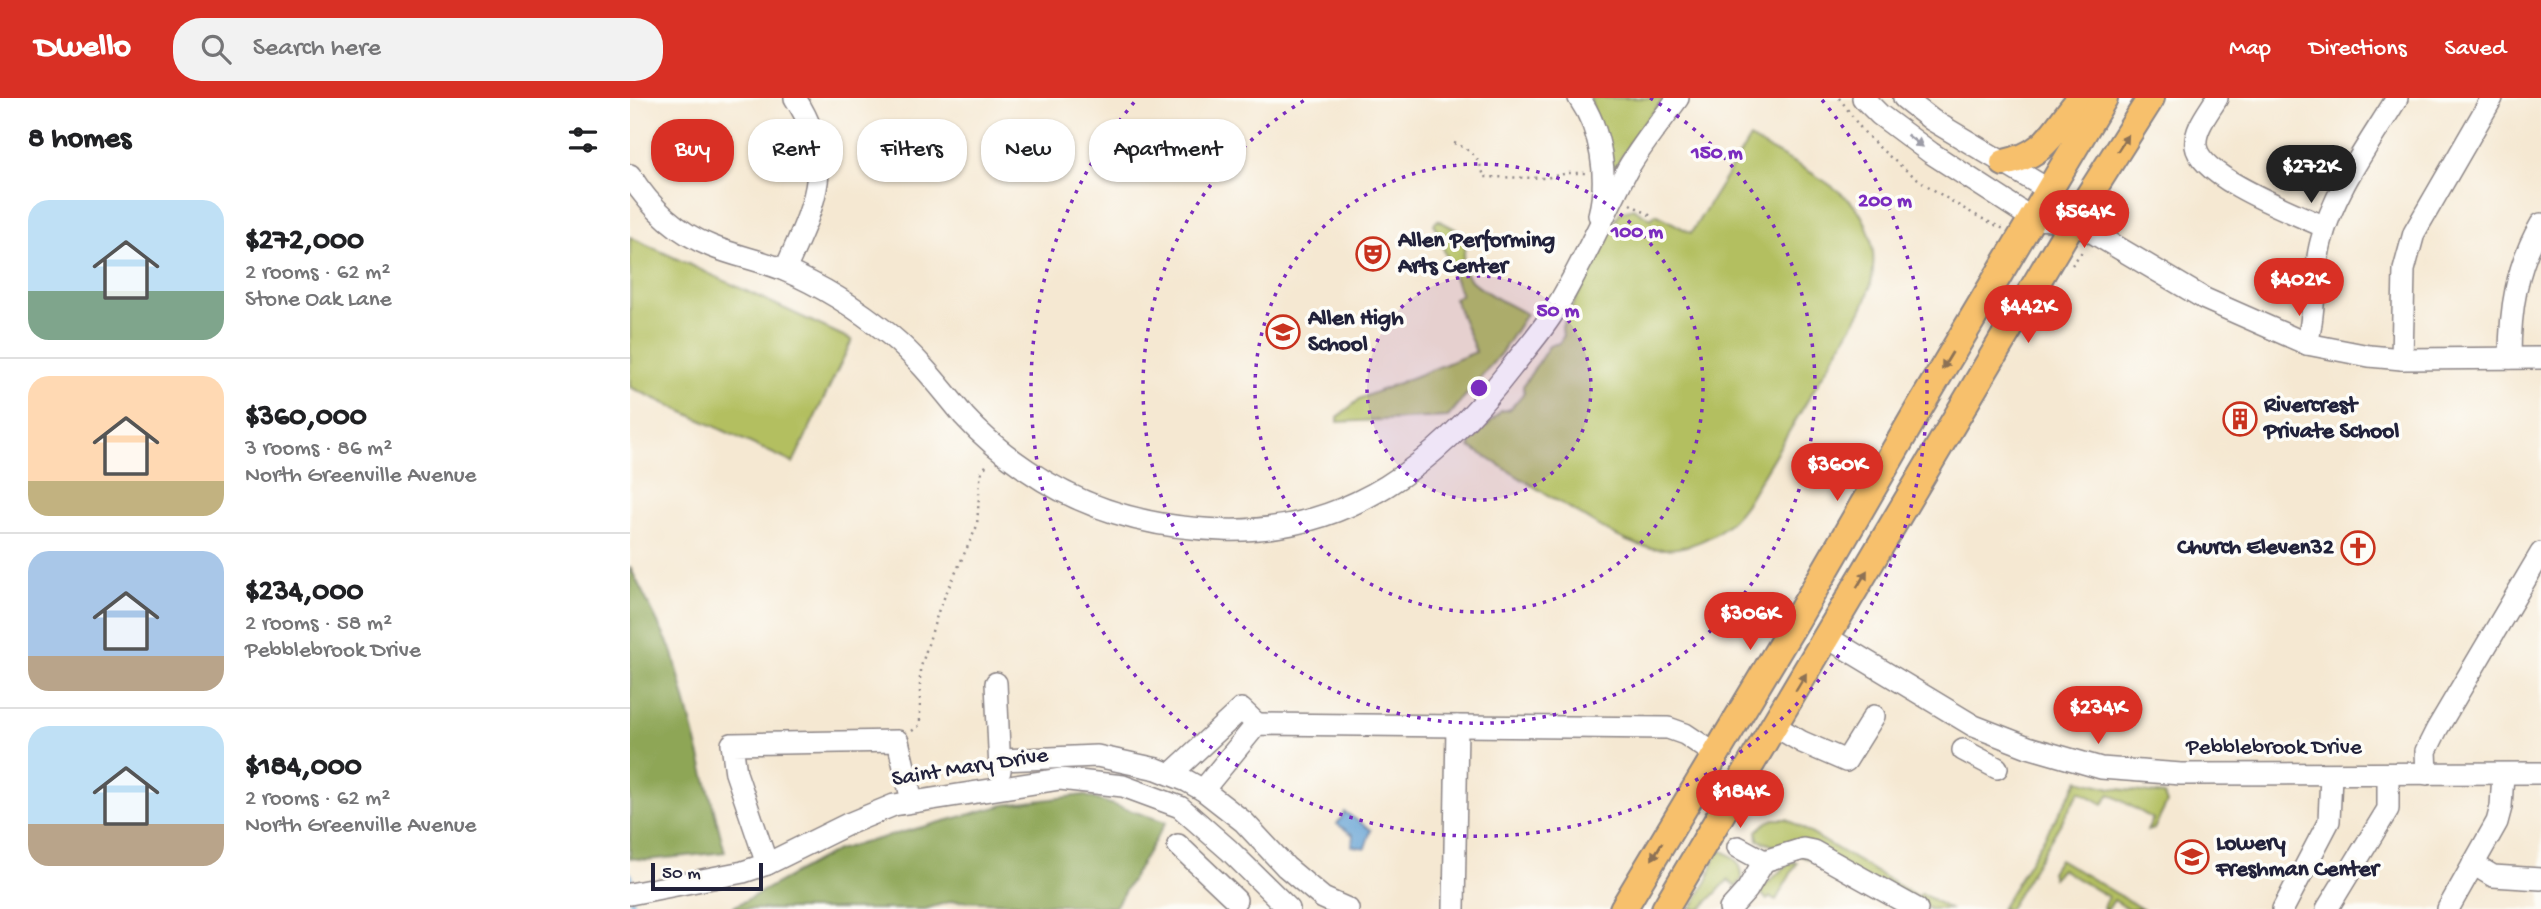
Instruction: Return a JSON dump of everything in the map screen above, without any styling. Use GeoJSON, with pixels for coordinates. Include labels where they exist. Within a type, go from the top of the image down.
{"type":"FeatureCollection","features":[{"type":"Feature","properties":{"kind":"main road"},"geometry":{"type":"LineString","coordinates":[[2004,163],[2016,161],[2036,151],[2054,136],[2081,98]]}},
{"type":"Feature","properties":{"kind":"main road"},"geometry":{"type":"LineString","coordinates":[[1623,909],[2104,98]]}},
{"type":"Feature","properties":{"kind":"main road"},"geometry":{"type":"LineString","coordinates":[[1665,909],[2073,221],[2151,98]]}},
{"type":"Feature","properties":{"kind":"main road"},"geometry":{"type":"LineString","coordinates":[[1797,619],[1828,638]]}},
{"type":"Feature","properties":{"kind":"street"},"geometry":{"type":"LineString","coordinates":[[785,270],[811,210],[819,175],[819,155],[813,130],[795,98]]}},
{"type":"Feature","properties":{"kind":"street"},"geometry":{"type":"LineString","coordinates":[[1578,98],[1590,114],[1608,190]]}},
{"type":"Feature","properties":{"kind":"street"},"geometry":{"type":"LineString","coordinates":[[630,174],[655,209],[678,229],[711,246],[785,270],[832,293],[871,319],[921,364],[983,435],[1027,470],[1051,485],[1114,513],[1153,524],[1183,529],[1281,528],[1347,508],[1383,489],[1425,460],[1488,398],[1552,314],[1589,243],[1608,190],[1629,167],[1678,98]]}},
{"type":"Feature","properties":{"kind":"street"},"geometry":{"type":"LineString","coordinates":[[1863,98],[1880,116],[1931,153],[2033,219],[2073,221]]}},
{"type":"Feature","properties":{"kind":"street"},"geometry":{"type":"LineString","coordinates":[[1904,98],[1932,120],[2049,190],[2073,221],[2205,299],[2307,344],[2369,356],[2402,359],[2541,358]]}},
{"type":"Feature","properties":{"kind":"street"},"geometry":{"type":"LineString","coordinates":[[2217,98],[2197,134],[2196,146],[2200,159],[2209,169],[2249,192],[2325,227]]}},
{"type":"Feature","properties":{"kind":"street"},"geometry":{"type":"LineString","coordinates":[[2307,344],[2311,331],[2315,267],[2325,227],[2350,177],[2397,98]]}},
{"type":"Feature","properties":{"kind":"street"},"geometry":{"type":"LineString","coordinates":[[2402,359],[2404,270],[2414,233],[2492,98]]}},
{"type":"Feature","properties":{"kind":"street"},"geometry":{"type":"LineString","coordinates":[[2510,358],[2514,293],[2538,234]]}},
{"type":"Feature","properties":{"kind":"street"},"geometry":{"type":"LineString","coordinates":[[2427,774],[2427,751],[2437,729],[2541,553]]}},
{"type":"Feature","properties":{"kind":"street","name":"Pebblebrook Drive"},"geometry":{"type":"LineString","coordinates":[[1828,638],[1974,726],[2028,747],[2101,768],[2154,774],[2541,774]]}},
{"type":"Feature","properties":{"kind":"street"},"geometry":{"type":"LineString","coordinates":[[996,683],[999,788]]}},
{"type":"Feature","properties":{"kind":"street"},"geometry":{"type":"LineString","coordinates":[[1171,774],[1241,709],[1256,724],[1668,728],[1685,734],[1715,754]]}},
{"type":"Feature","properties":{"kind":"street"},"geometry":{"type":"LineString","coordinates":[[1775,726],[1802,742],[1846,761],[1874,716]]}},
{"type":"Feature","properties":{"kind":"street"},"geometry":{"type":"LineString","coordinates":[[1203,790],[1256,724]]}},
{"type":"Feature","properties":{"kind":"street"},"geometry":{"type":"LineString","coordinates":[[1454,909],[1457,726]]}},
{"type":"Feature","properties":{"kind":"street"},"geometry":{"type":"LineString","coordinates":[[766,864],[736,774],[732,744],[898,741],[912,801]]}},
{"type":"Feature","properties":{"kind":"street"},"geometry":{"type":"LineString","coordinates":[[1964,750],[1997,768]]}},
{"type":"Feature","properties":{"kind":"street"},"geometry":{"type":"LineString","coordinates":[[1000,760],[1097,756],[1171,774],[1203,790],[1244,822],[1279,860],[1322,898],[1348,909]]}},
{"type":"Feature","properties":{"kind":"street"},"geometry":{"type":"LineString","coordinates":[[2327,909],[2388,809],[2388,774]]}},
{"type":"Feature","properties":{"kind":"street"},"geometry":{"type":"LineString","coordinates":[[2448,909],[2497,822],[2501,807],[2503,774]]}},
{"type":"Feature","properties":{"kind":"street"},"geometry":{"type":"LineString","coordinates":[[2283,909],[2329,821],[2330,775]]}},
{"type":"Feature","properties":{"kind":"street","name":"Saint Mary Drive"},"geometry":{"type":"LineString","coordinates":[[630,894],[725,876],[766,864],[877,811],[912,801],[1060,779],[1123,786],[1180,807],[1289,909]]}},
{"type":"Feature","properties":{"kind":"street"},"geometry":{"type":"LineString","coordinates":[[1178,845],[1231,904],[1279,860]]}},
{"type":"Feature","properties":{"kind":"street"},"geometry":{"type":"LineString","coordinates":[[1738,848],[1764,861]]}},
{"type":"Feature","properties":{"kind":"street"},"geometry":{"type":"LineString","coordinates":[[1730,909],[1747,890],[1764,861],[1803,849],[1813,851],[1917,909]]}},
{"type":"Feature","properties":{"kind":"street"},"geometry":{"type":"LineString","coordinates":[[2473,864],[2493,877],[2541,879]]}},
{"type":"Feature","properties":{"kind":"path"},"geometry":{"type":"LineString","coordinates":[[1839,98],[1864,132],[1883,150],[1934,190],[1993,225]]}},
{"type":"Feature","properties":{"kind":"path"},"geometry":{"type":"LineString","coordinates":[[1454,143],[1466,147],[1475,155],[1481,165],[1483,177],[1546,178],[1568,173],[1587,173],[1608,190],[1653,217]]}},
{"type":"Feature","properties":{"kind":"path"},"geometry":{"type":"LineString","coordinates":[[898,741],[920,725],[920,670],[939,609],[977,526],[980,480],[982,471],[991,459]]}},
{"type":"Feature","properties":{"kind":"green space"},"geometry":{"type":"Polygon","coordinates":[[[1590,98],[1664,98],[1635,135],[1616,166],[1610,166],[1590,98]]]}},
{"type":"Feature","properties":{"kind":"green space"},"geometry":{"type":"Polygon","coordinates":[[[1750,138],[1840,192],[1860,213],[1871,240],[1871,284],[1861,311],[1745,505],[1734,518],[1707,538],[1692,544],[1660,549],[1644,546],[1627,541],[1596,525],[1470,447],[1471,442],[1501,411],[1510,409],[1524,393],[1523,386],[1549,346],[1559,343],[1563,337],[1562,327],[1620,212],[1633,208],[1651,219],[1656,214],[1691,233],[1750,138]]]}},
{"type":"Feature","properties":{"kind":"green space"},"geometry":{"type":"Polygon","coordinates":[[[1438,220],[1470,237],[1463,260],[1464,269],[1470,279],[1484,291],[1526,314],[1501,353],[1448,417],[1338,422],[1338,417],[1361,398],[1476,352],[1454,298],[1461,295],[1434,224],[1438,220]]]}},
{"type":"Feature","properties":{"kind":"green space"},"geometry":{"type":"Polygon","coordinates":[[[630,237],[852,340],[793,463],[630,387],[630,237]]]}},
{"type":"Feature","properties":{"kind":"green space"},"geometry":{"type":"Polygon","coordinates":[[[630,567],[673,653],[725,852],[647,860],[630,858],[630,567]]]}},
{"type":"Feature","properties":{"kind":"green space"},"geometry":{"type":"Polygon","coordinates":[[[2079,780],[2111,788],[2164,795],[2167,803],[2154,829],[2147,831],[2153,819],[2110,794],[2103,804],[2080,791],[2009,909],[2001,909],[2079,780]]]}},
{"type":"Feature","properties":{"kind":"green space"},"geometry":{"type":"Polygon","coordinates":[[[1083,795],[1166,822],[1115,907],[953,901],[925,909],[730,909],[837,850],[1004,805],[1083,795]]]}},
{"type":"Feature","properties":{"kind":"green space"},"geometry":{"type":"Polygon","coordinates":[[[1774,819],[1787,819],[1918,897],[1921,893],[1949,909],[1930,909],[1906,895],[1758,840],[1757,831],[1774,819]]]}},
{"type":"Feature","properties":{"kind":"green space"},"geometry":{"type":"Polygon","coordinates":[[[1720,850],[1736,860],[1741,868],[1742,879],[1736,887],[1728,880],[1701,909],[1691,909],[1708,879],[1720,850]]]}},
{"type":"Feature","properties":{"kind":"green space"},"geometry":{"type":"Polygon","coordinates":[[[2059,859],[2142,909],[2128,909],[2114,900],[2108,909],[2104,909],[2108,897],[2061,869],[2053,878],[2051,872],[2059,859]]]}},
{"type":"Feature","properties":{"kind":"green space"},"geometry":{"type":"Polygon","coordinates":[[[1796,862],[1776,900],[1770,897],[1767,900],[1759,891],[1789,863],[1796,862]]]}},
{"type":"Feature","properties":{"kind":"water"},"geometry":{"type":"Polygon","coordinates":[[[1345,812],[1371,830],[1365,848],[1352,846],[1353,835],[1337,824],[1345,812]]]}},
{"type":"Feature","properties":{"kind":"waterway"},"geometry":{"type":"LineString","coordinates":[[630,874],[631,887]]}},
{"type":"Feature","properties":{"kind":"waterway"},"geometry":{"type":"LineString","coordinates":[[632,899],[632,909]]}},
{"type":"Feature","properties":{"kind":"place","name":"Allen Performing Arts Center"},"geometry":{"type":"Point","coordinates":[1373,254]}},
{"type":"Feature","properties":{"kind":"place","name":"Allen High School"},"geometry":{"type":"Point","coordinates":[1283,332]}},
{"type":"Feature","properties":{"kind":"place","name":"Rivercrest Private School"},"geometry":{"type":"Point","coordinates":[2240,419]}},
{"type":"Feature","properties":{"kind":"place","name":"Church Eleven32"},"geometry":{"type":"Point","coordinates":[2358,548]}},
{"type":"Feature","properties":{"kind":"place","name":"Lowery Freshman Center"},"geometry":{"type":"Point","coordinates":[2192,857]}}]}
